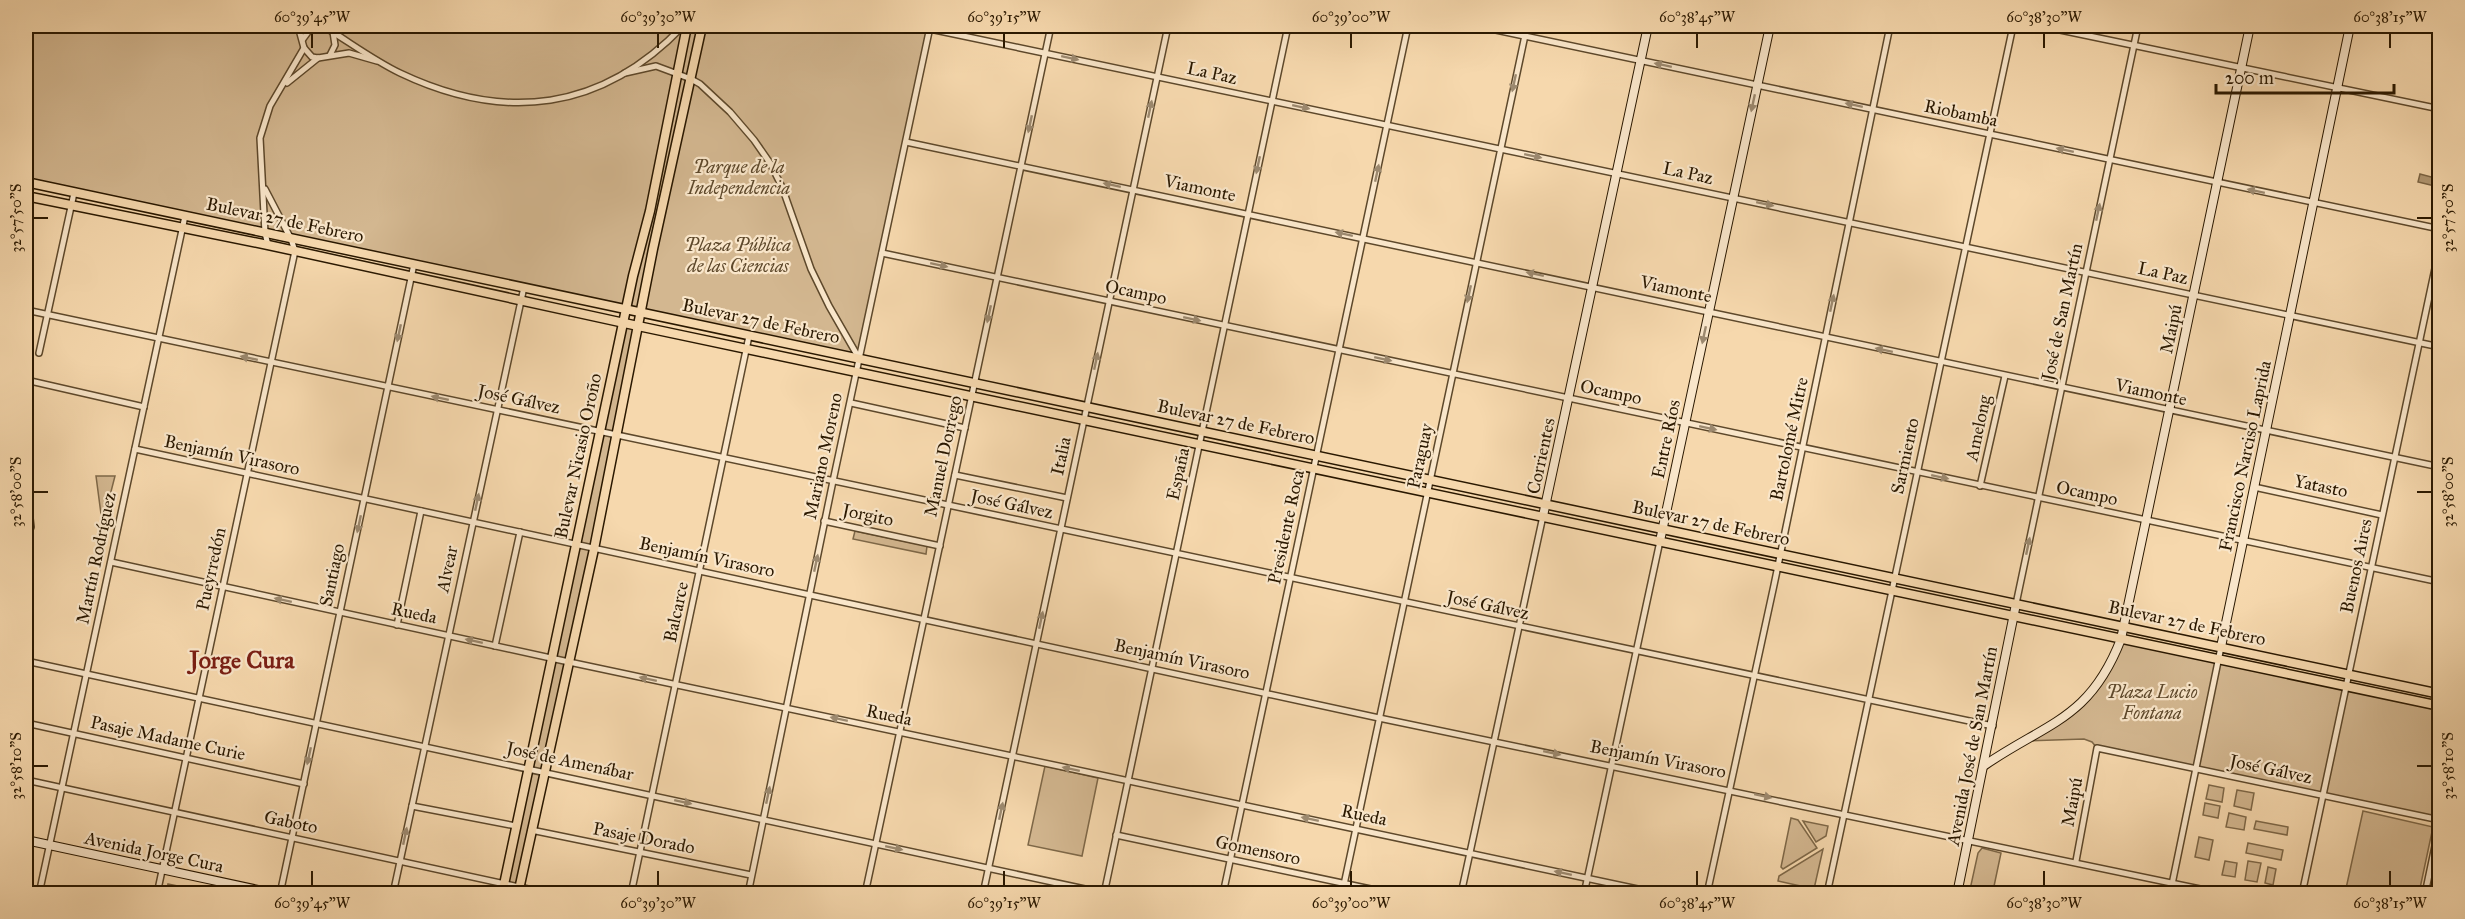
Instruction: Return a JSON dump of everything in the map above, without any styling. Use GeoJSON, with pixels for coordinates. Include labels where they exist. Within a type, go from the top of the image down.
{"type":"FeatureCollection","features":[{"type":"Feature","properties":{"kind":"main road","name":"Bulevar Nicasio Oroño"},"geometry":{"type":"LineString","coordinates":[[502,894],[633,276],[650,211],[685,26]]}},
{"type":"Feature","properties":{"kind":"main road","name":"Bulevar Nicasio Oroño"},"geometry":{"type":"LineString","coordinates":[[518,890],[594,549],[638,326],[702,26]]}},
{"type":"Feature","properties":{"kind":"main road","name":"Corrientes"},"geometry":{"type":"LineString","coordinates":[[1543,516],[1648,26]]}},
{"type":"Feature","properties":{"kind":"main road","name":"Entre Ríos"},"geometry":{"type":"LineString","coordinates":[[1660,541],[1770,26]]}},
{"type":"Feature","properties":{"kind":"main road","name":"Maipú"},"geometry":{"type":"LineString","coordinates":[[1985,765],[2021,741],[2053,726],[2084,700],[2100,682],[2121,639],[2250,26]]}},
{"type":"Feature","properties":{"kind":"main road","name":"Francisco Narciso Laprida"},"geometry":{"type":"LineString","coordinates":[[2221,647],[2350,26]]}},
{"type":"Feature","properties":{"kind":"main road","name":"Bulevar 27 de Febrero"},"geometry":{"type":"LineString","coordinates":[[26,182],[2439,694]]}},
{"type":"Feature","properties":{"kind":"main road","name":"Bulevar 27 de Febrero"},"geometry":{"type":"LineString","coordinates":[[26,196],[268,245],[638,326],[2439,706]]}},
{"type":"Feature","properties":{"kind":"main road","name":"Avenida José de San Martín"},"geometry":{"type":"LineString","coordinates":[[1957,894],[2016,604]]}},
{"type":"Feature","properties":{"kind":"main road","name":"Avenida Jorge Cura"},"geometry":{"type":"LineString","coordinates":[[26,840],[279,894]]}},
{"type":"Feature","properties":{"kind":"street"},"geometry":{"type":"LineString","coordinates":[[298,26],[307,53],[318,58]]}},
{"type":"Feature","properties":{"kind":"street"},"geometry":{"type":"LineString","coordinates":[[303,41],[305,33],[311,28],[323,26],[400,73],[444,90],[497,102],[523,104],[551,102],[574,96],[625,73],[656,66],[700,84],[730,112],[770,163],[782,188],[811,269],[860,360]]}},
{"type":"Feature","properties":{"kind":"street"},"geometry":{"type":"LineString","coordinates":[[625,73],[685,26]]}},
{"type":"Feature","properties":{"kind":"street","name":"Manuel Dorrego"},"geometry":{"type":"LineString","coordinates":[[865,894],[1051,26]]}},
{"type":"Feature","properties":{"kind":"street","name":"Italia"},"geometry":{"type":"LineString","coordinates":[[983,894],[1168,26]]}},
{"type":"Feature","properties":{"kind":"street","name":"España"},"geometry":{"type":"LineString","coordinates":[[1105,893],[1288,26]]}},
{"type":"Feature","properties":{"kind":"street","name":"Presidente Roca"},"geometry":{"type":"LineString","coordinates":[[1223,894],[1408,26]]}},
{"type":"Feature","properties":{"kind":"street","name":"Riobamba"},"geometry":{"type":"LineString","coordinates":[[1477,26],[2439,229]]}},
{"type":"Feature","properties":{"kind":"street","name":"Paraguay"},"geometry":{"type":"LineString","coordinates":[[1342,894],[1527,26]]}},
{"type":"Feature","properties":{"kind":"street","name":"Bartolomé Mitre"},"geometry":{"type":"LineString","coordinates":[[1707,894],[1778,566],[1890,26]]}},
{"type":"Feature","properties":{"kind":"street","name":"Sarmiento"},"geometry":{"type":"LineString","coordinates":[[1827,894],[2013,26]]}},
{"type":"Feature","properties":{"kind":"street"},"geometry":{"type":"LineString","coordinates":[[2041,26],[2439,109]]}},
{"type":"Feature","properties":{"kind":"street","name":"José de San Martín"},"geometry":{"type":"LineString","coordinates":[[2016,604],[2138,26]]}},
{"type":"Feature","properties":{"kind":"street","name":"La Paz"},"geometry":{"type":"LineString","coordinates":[[930,27],[2439,347]]}},
{"type":"Feature","properties":{"kind":"street","name":"Mariano Moreno"},"geometry":{"type":"LineString","coordinates":[[747,894],[832,481],[858,371],[930,27]]}},
{"type":"Feature","properties":{"kind":"street"},"geometry":{"type":"LineString","coordinates":[[330,55],[335,48],[336,40],[333,32]]}},
{"type":"Feature","properties":{"kind":"street"},"geometry":{"type":"LineString","coordinates":[[268,245],[265,233],[265,189],[260,158],[260,138],[270,106],[284,86],[304,48]]}},
{"type":"Feature","properties":{"kind":"street"},"geometry":{"type":"LineString","coordinates":[[284,86],[318,58],[349,53],[378,61]]}},
{"type":"Feature","properties":{"kind":"street","name":"Viamonte"},"geometry":{"type":"LineString","coordinates":[[906,142],[1592,286],[1941,363],[2439,466]]}},
{"type":"Feature","properties":{"kind":"street"},"geometry":{"type":"LineString","coordinates":[[265,189],[291,238],[295,251]]}},
{"type":"Feature","properties":{"kind":"street"},"geometry":{"type":"LineString","coordinates":[[39,353],[74,193]]}},
{"type":"Feature","properties":{"kind":"street","name":"Martín Rodríguez"},"geometry":{"type":"LineString","coordinates":[[39,894],[185,216]]}},
{"type":"Feature","properties":{"kind":"street","name":"Buenos Aires"},"geometry":{"type":"LineString","coordinates":[[2302,894],[2439,245]]}},
{"type":"Feature","properties":{"kind":"street","name":"Pueyrredón"},"geometry":{"type":"LineString","coordinates":[[157,894],[295,251]]}},
{"type":"Feature","properties":{"kind":"street","name":"Ocampo"},"geometry":{"type":"LineString","coordinates":[[882,253],[2439,582]]}},
{"type":"Feature","properties":{"kind":"street","name":"Santiago"},"geometry":{"type":"LineString","coordinates":[[279,894],[414,264]]}},
{"type":"Feature","properties":{"kind":"street","name":"Alvear"},"geometry":{"type":"LineString","coordinates":[[393,894],[524,287]]}},
{"type":"Feature","properties":{"kind":"street","name":"José Gálvez"},"geometry":{"type":"LineString","coordinates":[[26,310],[1993,726]]}},
{"type":"Feature","properties":{"kind":"street","name":"Balcarce"},"geometry":{"type":"LineString","coordinates":[[632,894],[749,336]]}},
{"type":"Feature","properties":{"kind":"street","name":"Amelong"},"geometry":{"type":"LineString","coordinates":[[1980,486],[2005,376]]}},
{"type":"Feature","properties":{"kind":"street"},"geometry":{"type":"LineString","coordinates":[[26,380],[144,407]]}},
{"type":"Feature","properties":{"kind":"street"},"geometry":{"type":"LineString","coordinates":[[850,403],[965,428]]}},
{"type":"Feature","properties":{"kind":"street","name":"Benjamín Virasoro"},"geometry":{"type":"LineString","coordinates":[[135,449],[1379,718],[2076,861],[2224,894]]}},
{"type":"Feature","properties":{"kind":"street"},"geometry":{"type":"LineString","coordinates":[[955,475],[1067,498]]}},
{"type":"Feature","properties":{"kind":"street"},"geometry":{"type":"LineString","coordinates":[[26,485],[31,528],[26,538]]}},
{"type":"Feature","properties":{"kind":"street","name":"Yatasto"},"geometry":{"type":"LineString","coordinates":[[2254,487],[2382,515]]}},
{"type":"Feature","properties":{"kind":"street"},"geometry":{"type":"LineString","coordinates":[[397,625],[421,511]]}},
{"type":"Feature","properties":{"kind":"street","name":"Corrientes"},"geometry":{"type":"LineString","coordinates":[[1461,894],[1543,516]]}},
{"type":"Feature","properties":{"kind":"street","name":"Jorgito"},"geometry":{"type":"LineString","coordinates":[[824,521],[940,546]]}},
{"type":"Feature","properties":{"kind":"street"},"geometry":{"type":"LineString","coordinates":[[495,646],[520,532]]}},
{"type":"Feature","properties":{"kind":"street","name":"Entre Ríos"},"geometry":{"type":"LineString","coordinates":[[1584,894],[1660,541]]}},
{"type":"Feature","properties":{"kind":"street","name":"Rueda"},"geometry":{"type":"LineString","coordinates":[[111,562],[676,685],[1661,894]]}},
{"type":"Feature","properties":{"kind":"street"},"geometry":{"type":"LineString","coordinates":[[26,636],[28,661]]}},
{"type":"Feature","properties":{"kind":"street","name":"Francisco Narciso Laprida"},"geometry":{"type":"LineString","coordinates":[[2170,894],[2221,647]]}},
{"type":"Feature","properties":{"kind":"street","name":"José de Amenábar"},"geometry":{"type":"LineString","coordinates":[[28,661],[1105,893]]}},
{"type":"Feature","properties":{"kind":"street","name":"Pasaje Madame Curie"},"geometry":{"type":"LineString","coordinates":[[26,723],[304,784]]}},
{"type":"Feature","properties":{"kind":"street","name":"José Gálvez"},"geometry":{"type":"LineString","coordinates":[[2097,748],[2439,821]]}},
{"type":"Feature","properties":{"kind":"street","name":"Maipú"},"geometry":{"type":"LineString","coordinates":[[2076,861],[2097,748]]}},
{"type":"Feature","properties":{"kind":"street","name":"Gaboto"},"geometry":{"type":"LineString","coordinates":[[26,780],[504,884],[518,890],[551,894]]}},
{"type":"Feature","properties":{"kind":"street"},"geometry":{"type":"LineString","coordinates":[[412,806],[516,826]]}},
{"type":"Feature","properties":{"kind":"street"},"geometry":{"type":"LineString","coordinates":[[2424,894],[2439,821]]}},
{"type":"Feature","properties":{"kind":"street","name":"Pasaje Dorado"},"geometry":{"type":"LineString","coordinates":[[531,830],[751,875]]}},
{"type":"Feature","properties":{"kind":"street","name":"Gomensoro"},"geometry":{"type":"LineString","coordinates":[[1116,835],[1394,894]]}},
{"type":"Feature","properties":{"kind":"green space","name":"Parque de la Independencia"},"geometry":{"type":"Polygon","coordinates":[[[26,26],[931,26],[860,360],[26,182],[26,26]]]}},
{"type":"Feature","properties":{"kind":"green space"},"geometry":{"type":"Polygon","coordinates":[[[624,323],[638,326],[518,893],[502,894],[624,323]]]}},
{"type":"Feature","properties":{"kind":"green space"},"geometry":{"type":"Polygon","coordinates":[[[96,476],[115,476],[105,515],[101,514],[96,476]]]}},
{"type":"Feature","properties":{"kind":"green space"},"geometry":{"type":"Polygon","coordinates":[[[855,531],[927,546],[926,554],[853,539],[855,531]]]}},
{"type":"Feature","properties":{"kind":"green space","name":"Plaza Lucio Fontana"},"geometry":{"type":"Polygon","coordinates":[[[2121,639],[2439,706],[2439,820],[2097,748],[2092,742],[2084,739],[2021,741],[2084,701],[2121,639]]]}},
{"type":"Feature","properties":{"kind":"green space"},"geometry":{"type":"Polygon","coordinates":[[[1045,766],[1098,778],[1082,856],[1028,845],[1045,766]]]}},
{"type":"Feature","properties":{"kind":"green space"},"geometry":{"type":"Polygon","coordinates":[[[2209,785],[2224,788],[2222,802],[2206,799],[2209,785]]]}},
{"type":"Feature","properties":{"kind":"green space"},"geometry":{"type":"Polygon","coordinates":[[[2237,790],[2254,793],[2251,810],[2234,806],[2237,790]]]}},
{"type":"Feature","properties":{"kind":"green space"},"geometry":{"type":"Polygon","coordinates":[[[2205,803],[2220,806],[2218,818],[2203,815],[2205,803]]]}},
{"type":"Feature","properties":{"kind":"green space"},"geometry":{"type":"Polygon","coordinates":[[[2363,811],[2433,827],[2419,893],[2345,893],[2363,811]]]}},
{"type":"Feature","properties":{"kind":"green space"},"geometry":{"type":"Polygon","coordinates":[[[2229,813],[2246,817],[2244,830],[2226,827],[2229,813]]]}},
{"type":"Feature","properties":{"kind":"green space"},"geometry":{"type":"Polygon","coordinates":[[[1791,818],[1798,820],[1817,848],[1783,869],[1781,867],[1791,818]]]}},
{"type":"Feature","properties":{"kind":"green space"},"geometry":{"type":"Polygon","coordinates":[[[1803,821],[1828,826],[1826,836],[1816,842],[1803,821]]]}},
{"type":"Feature","properties":{"kind":"green space"},"geometry":{"type":"Polygon","coordinates":[[[2256,821],[2288,827],[2287,835],[2254,829],[2256,821]]]}},
{"type":"Feature","properties":{"kind":"green space"},"geometry":{"type":"Polygon","coordinates":[[[2199,837],[2213,840],[2209,860],[2195,857],[2199,837]]]}},
{"type":"Feature","properties":{"kind":"green space"},"geometry":{"type":"Polygon","coordinates":[[[2248,843],[2283,850],[2281,860],[2246,853],[2248,843]]]}},
{"type":"Feature","properties":{"kind":"green space"},"geometry":{"type":"Polygon","coordinates":[[[1982,848],[2001,853],[1993,891],[1969,894],[1978,853],[1982,848]]]}},
{"type":"Feature","properties":{"kind":"green space"},"geometry":{"type":"Polygon","coordinates":[[[1823,849],[1814,889],[1778,881],[1779,876],[1823,849]]]}},
{"type":"Feature","properties":{"kind":"green space"},"geometry":{"type":"Polygon","coordinates":[[[2225,861],[2237,863],[2235,877],[2222,875],[2225,861]]]}},
{"type":"Feature","properties":{"kind":"green space"},"geometry":{"type":"Polygon","coordinates":[[[2248,861],[2261,863],[2257,882],[2245,880],[2248,861]]]}},
{"type":"Feature","properties":{"kind":"green space"},"geometry":{"type":"Polygon","coordinates":[[[2268,867],[2276,869],[2273,885],[2265,883],[2268,867]]]}},
{"type":"Feature","properties":{"kind":"green space"},"geometry":{"type":"Polygon","coordinates":[[[168,884],[212,893],[166,893],[168,884]]]}},
{"type":"Feature","properties":{"kind":"shaded area"},"geometry":{"type":"Polygon","coordinates":[[[2420,174],[2439,179],[2439,187],[2418,182],[2420,174]]]}},
{"type":"Feature","properties":{"kind":"district","name":"Jorge Cura"},"geometry":{"type":"Point","coordinates":[242,660]}},
{"type":"Feature","properties":{"kind":"park label","name":"Plaza Pública de las Ciencias"},"geometry":{"type":"Point","coordinates":[738,255]}}]}
